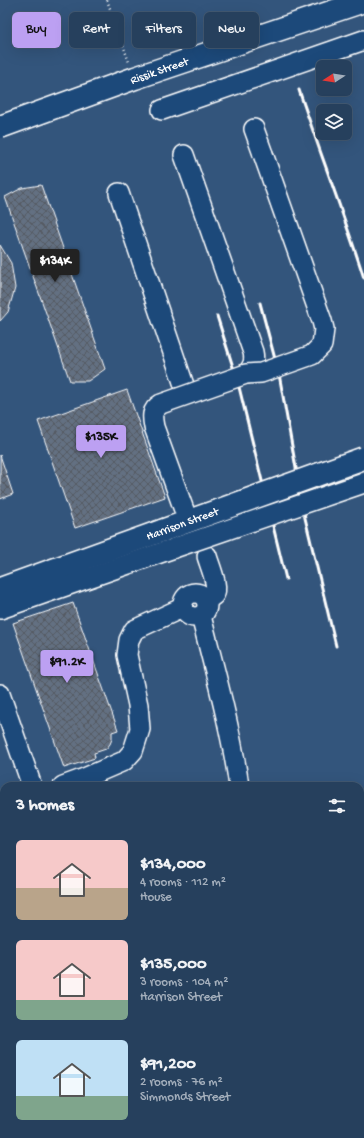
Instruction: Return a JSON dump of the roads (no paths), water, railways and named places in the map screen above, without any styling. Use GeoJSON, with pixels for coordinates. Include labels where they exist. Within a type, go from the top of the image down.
{"type":"FeatureCollection","features":[{"type":"Feature","properties":{"kind":"main road","name":"Rissik Street"},"geometry":{"type":"LineString","coordinates":[[0,127],[135,78],[364,1]]}},
{"type":"Feature","properties":{"kind":"main road","name":"Harrison Street"},"geometry":{"type":"LineString","coordinates":[[0,589],[169,539],[188,521],[364,458]]}},
{"type":"Feature","properties":{"kind":"street"},"geometry":{"type":"LineString","coordinates":[[162,110],[364,40]]}},
{"type":"Feature","properties":{"kind":"street"},"geometry":{"type":"LineString","coordinates":[[188,521],[152,419],[156,407],[187,394],[246,374],[261,373],[312,355],[322,345],[324,337],[322,321],[254,129]]}},
{"type":"Feature","properties":{"kind":"street"},"geometry":{"type":"LineString","coordinates":[[184,155],[253,352],[253,365],[251,370],[246,374]]}},
{"type":"Feature","properties":{"kind":"street"},"geometry":{"type":"LineString","coordinates":[[121,197],[187,394]]}},
{"type":"Feature","properties":{"kind":"street"},"geometry":{"type":"LineString","coordinates":[[0,609],[169,539],[364,483]]}},
{"type":"Feature","properties":{"kind":"street"},"geometry":{"type":"LineString","coordinates":[[85,782],[124,761],[133,751],[140,729],[138,705],[127,655],[129,640],[134,630],[182,608],[190,617],[195,618],[214,596],[216,591],[216,585],[207,556]]}},
{"type":"Feature","properties":{"kind":"street"},"geometry":{"type":"LineString","coordinates":[[203,608],[236,762],[238,782]]}},
{"type":"Feature","properties":{"kind":"street"},"geometry":{"type":"LineString","coordinates":[[0,694],[31,782]]}},
{"type":"Feature","properties":{"kind":"railway"},"geometry":{"type":"LineString","coordinates":[[299,90],[364,278]]}},
{"type":"Feature","properties":{"kind":"railway"},"geometry":{"type":"LineString","coordinates":[[260,303],[279,374],[305,518],[336,646]]}},
{"type":"Feature","properties":{"kind":"railway"},"geometry":{"type":"LineString","coordinates":[[217,316],[238,383],[286,579]]}}]}
